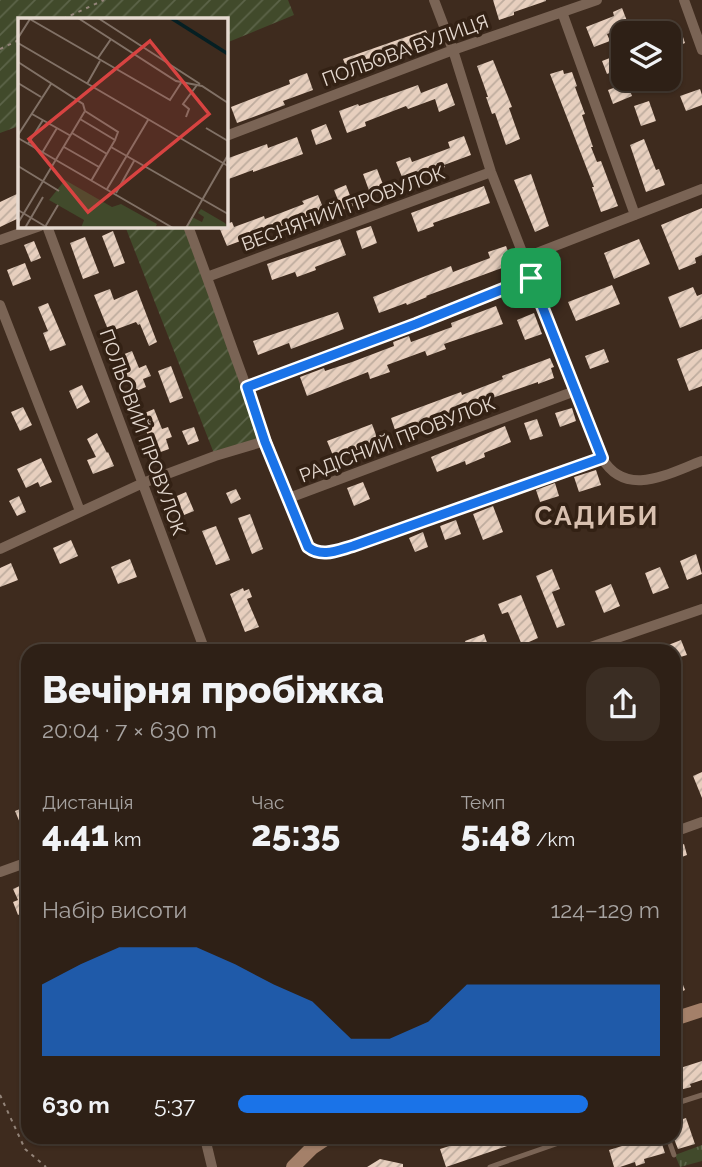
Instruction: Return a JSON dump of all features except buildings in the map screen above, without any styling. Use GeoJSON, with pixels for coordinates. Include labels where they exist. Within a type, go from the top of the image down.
{"type":"FeatureCollection","features":[{"type":"Feature","properties":{"kind":"main road"},"geometry":{"type":"LineString","coordinates":[[681,1017],[702,1010]]}},
{"type":"Feature","properties":{"kind":"main road"},"geometry":{"type":"LineString","coordinates":[[293,1167],[308,1144]]}},
{"type":"Feature","properties":{"kind":"street"},"geometry":{"type":"LineString","coordinates":[[433,0],[453,50],[491,172],[602,458],[608,468],[617,475],[636,481],[647,480],[702,461]]}},
{"type":"Feature","properties":{"kind":"street","name":"ПОЛЬОВА ВУЛИЦЯ"},"geometry":{"type":"LineString","coordinates":[[228,135],[453,50],[597,0]]}},
{"type":"Feature","properties":{"kind":"street"},"geometry":{"type":"LineString","coordinates":[[684,0],[702,50]]}},
{"type":"Feature","properties":{"kind":"street"},"geometry":{"type":"LineString","coordinates":[[562,12],[635,215]]}},
{"type":"Feature","properties":{"kind":"street","name":"ВЕСНЯНИЙ ПРОВУЛОК"},"geometry":{"type":"LineString","coordinates":[[207,277],[491,172]]}},
{"type":"Feature","properties":{"kind":"street"},"geometry":{"type":"LineString","coordinates":[[524,258],[702,189]]}},
{"type":"Feature","properties":{"kind":"street"},"geometry":{"type":"LineString","coordinates":[[0,240],[34,228]]}},
{"type":"Feature","properties":{"kind":"street","name":"ПОЛЬОВИЙ ПРОВУЛОК"},"geometry":{"type":"LineString","coordinates":[[48,228],[202,644]]}},
{"type":"Feature","properties":{"kind":"street","name":"РАДІСНИЙ ПРОВУЛОК"},"geometry":{"type":"LineString","coordinates":[[189,228],[265,442],[289,498],[575,391]]}},
{"type":"Feature","properties":{"kind":"street"},"geometry":{"type":"LineString","coordinates":[[247,387],[531,278]]}},
{"type":"Feature","properties":{"kind":"street"},"geometry":{"type":"LineString","coordinates":[[0,305],[80,511]]}},
{"type":"Feature","properties":{"kind":"street"},"geometry":{"type":"LineString","coordinates":[[0,549],[143,483],[215,456],[265,442]]}},
{"type":"Feature","properties":{"kind":"street"},"geometry":{"type":"LineString","coordinates":[[289,498],[308,547],[323,554],[353,546],[602,458]]}},
{"type":"Feature","properties":{"kind":"street"},"geometry":{"type":"LineString","coordinates":[[600,644],[702,609]]}},
{"type":"Feature","properties":{"kind":"street"},"geometry":{"type":"LineString","coordinates":[[681,830],[702,822]]}},
{"type":"Feature","properties":{"kind":"street"},"geometry":{"type":"LineString","coordinates":[[0,872],[21,864]]}},
{"type":"Feature","properties":{"kind":"street"},"geometry":{"type":"LineString","coordinates":[[206,1144],[212,1167]]}},
{"type":"Feature","properties":{"kind":"lane"},"geometry":{"type":"LineString","coordinates":[[681,1102],[702,1095]]}},
{"type":"Feature","properties":{"kind":"lane"},"geometry":{"type":"LineString","coordinates":[[490,1167],[556,1144]]}},
{"type":"Feature","properties":{"kind":"lane"},"geometry":{"type":"LineString","coordinates":[[670,1144],[674,1155]]}},
{"type":"Feature","properties":{"kind":"path"},"geometry":{"type":"LineString","coordinates":[[65,18],[104,0]]}},
{"type":"Feature","properties":{"kind":"path"},"geometry":{"type":"LineString","coordinates":[[0,49],[18,40]]}},
{"type":"Feature","properties":{"kind":"path"},"geometry":{"type":"LineString","coordinates":[[0,1095],[21,1140]]}},
{"type":"Feature","properties":{"kind":"path"},"geometry":{"type":"LineString","coordinates":[[23,1144],[46,1167]]}},
{"type":"Feature","properties":{"kind":"green space"},"geometry":{"type":"Polygon","coordinates":[[[0,0],[288,0],[294,15],[228,42],[228,18],[18,18],[18,126],[0,133],[0,0]]]}},
{"type":"Feature","properties":{"kind":"green space"},"geometry":{"type":"Polygon","coordinates":[[[126,228],[189,228],[265,441],[215,456],[126,228]]]}},
{"type":"Feature","properties":{"kind":"green space"},"geometry":{"type":"Polygon","coordinates":[[[702,1145],[702,1161],[680,1167],[675,1155],[702,1145]]]}},
{"type":"Feature","properties":{"kind":"district","name":"САДИБИ"},"geometry":{"type":"Point","coordinates":[597,516]}},
{"type":"Feature","properties":{"kind":"route"},"geometry":{"type":"LineString","coordinates":[[531,278],[602,458],[353,546],[323,554],[308,547],[265,442],[247,387],[531,278]]}}]}
